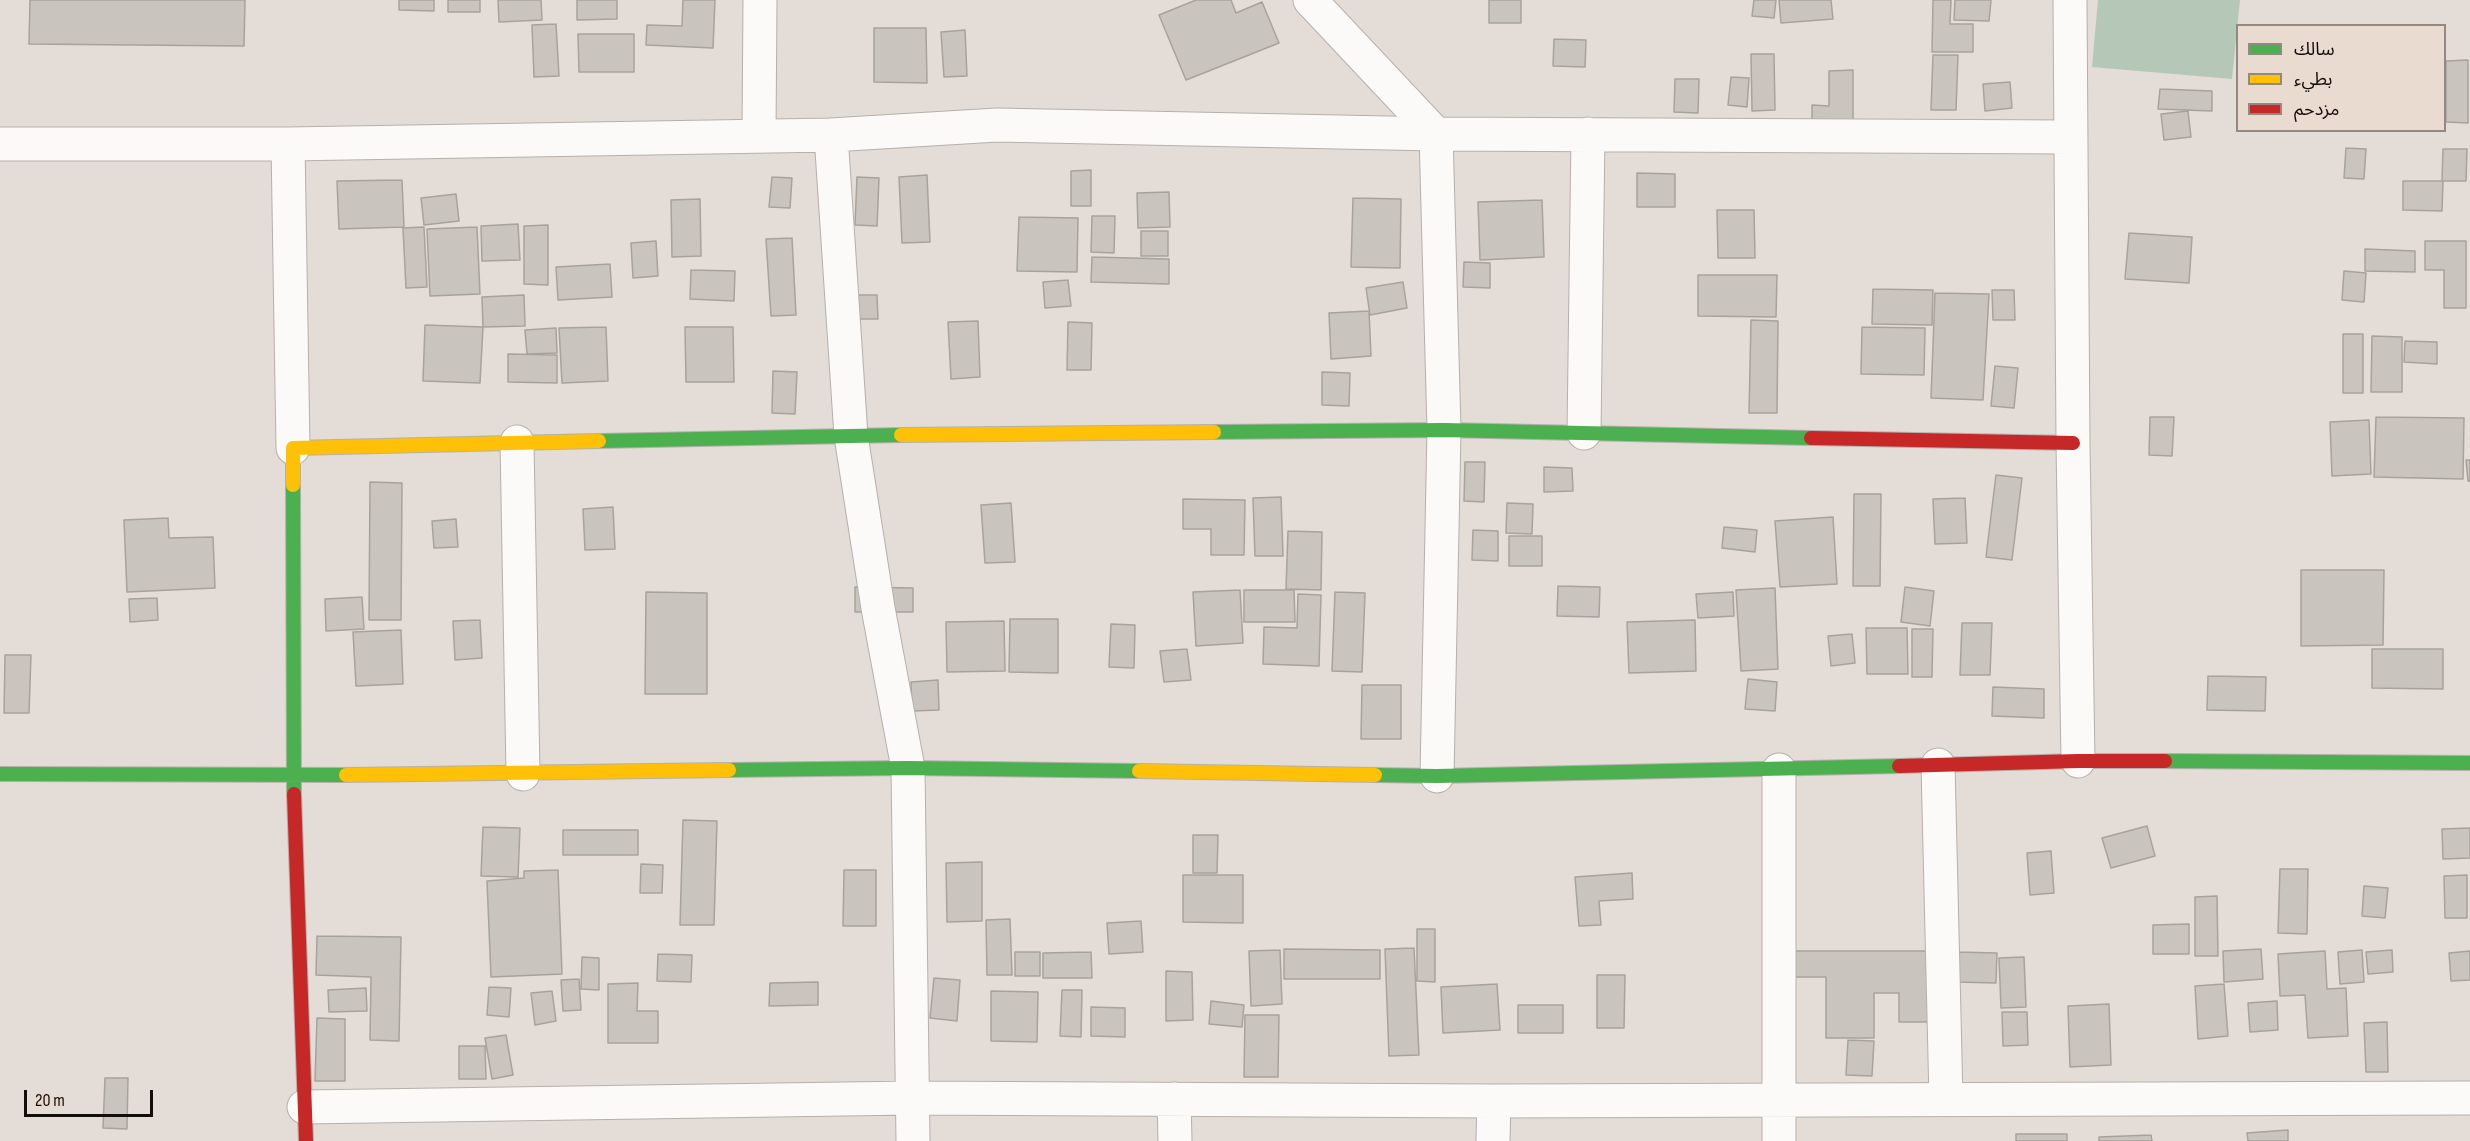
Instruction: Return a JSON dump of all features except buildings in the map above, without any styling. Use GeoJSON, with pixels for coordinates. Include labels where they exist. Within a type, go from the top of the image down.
{"type":"FeatureCollection","features":[{"type":"Feature","properties":{"kind":"street"},"geometry":{"type":"LineString","coordinates":[[759,135],[760,0]]}},
{"type":"Feature","properties":{"kind":"street"},"geometry":{"type":"LineString","coordinates":[[1310,0],[1436,134],[1444,430],[1437,776]]}},
{"type":"Feature","properties":{"kind":"street"},"geometry":{"type":"LineString","coordinates":[[2070,0],[2078,761]]}},
{"type":"Feature","properties":{"kind":"street"},"geometry":{"type":"LineString","coordinates":[[0,144],[288,144],[831,135],[997,125],[1436,134],[2071,137]]}},
{"type":"Feature","properties":{"kind":"street"},"geometry":{"type":"LineString","coordinates":[[1584,433],[1588,134]]}},
{"type":"Feature","properties":{"kind":"street"},"geometry":{"type":"LineString","coordinates":[[831,135],[851,436],[878,608],[908,768],[913,1141]]}},
{"type":"Feature","properties":{"kind":"street"},"geometry":{"type":"LineString","coordinates":[[288,144],[293,448],[293,776],[306,1141]]}},
{"type":"Feature","properties":{"kind":"street"},"geometry":{"type":"LineString","coordinates":[[293,448],[851,436],[1444,430],[2073,443]]}},
{"type":"Feature","properties":{"kind":"street"},"geometry":{"type":"LineString","coordinates":[[517,442],[524,774]]}},
{"type":"Feature","properties":{"kind":"street"},"geometry":{"type":"LineString","coordinates":[[0,774],[293,776],[908,768],[1437,776],[1779,770],[2078,761],[2470,763]]}},
{"type":"Feature","properties":{"kind":"street"},"geometry":{"type":"LineString","coordinates":[[1938,765],[1946,1099]]}},
{"type":"Feature","properties":{"kind":"street"},"geometry":{"type":"LineString","coordinates":[[1779,770],[1779,1141]]}},
{"type":"Feature","properties":{"kind":"street"},"geometry":{"type":"LineString","coordinates":[[304,1107],[912,1098],[1494,1101],[2470,1098]]}},
{"type":"Feature","properties":{"kind":"street"},"geometry":{"type":"LineString","coordinates":[[1174,1099],[1175,1141]]}},
{"type":"Feature","properties":{"kind":"street"},"geometry":{"type":"LineString","coordinates":[[1493,1141],[1494,1101]]}},
{"type":"Feature","properties":{"kind":"green space"},"geometry":{"type":"Polygon","coordinates":[[[2098,0],[2240,0],[2232,79],[2092,67],[2098,0]]]}},
{"type":"Feature","properties":{"kind":"traffic: fast"},"geometry":{"type":"LineString","coordinates":[[1214,432],[1444,430],[1811,438]]}},
{"type":"Feature","properties":{"kind":"traffic: fast"},"geometry":{"type":"LineString","coordinates":[[599,441],[901,435]]}},
{"type":"Feature","properties":{"kind":"traffic: fast"},"geometry":{"type":"LineString","coordinates":[[293,485],[294,794]]}},
{"type":"Feature","properties":{"kind":"traffic: fast"},"geometry":{"type":"LineString","coordinates":[[2165,761],[2470,763]]}},
{"type":"Feature","properties":{"kind":"traffic: fast"},"geometry":{"type":"LineString","coordinates":[[1375,775],[1437,776],[1899,766]]}},
{"type":"Feature","properties":{"kind":"traffic: fast"},"geometry":{"type":"LineString","coordinates":[[729,770],[908,768],[1139,771]]}},
{"type":"Feature","properties":{"kind":"traffic: fast"},"geometry":{"type":"LineString","coordinates":[[0,774],[346,775]]}},
{"type":"Feature","properties":{"kind":"traffic: slow"},"geometry":{"type":"LineString","coordinates":[[901,435],[1214,432]]}},
{"type":"Feature","properties":{"kind":"traffic: slow"},"geometry":{"type":"LineString","coordinates":[[293,485],[293,448],[599,441]]}},
{"type":"Feature","properties":{"kind":"traffic: slow"},"geometry":{"type":"LineString","coordinates":[[346,775],[729,770]]}},
{"type":"Feature","properties":{"kind":"traffic: slow"},"geometry":{"type":"LineString","coordinates":[[1139,771],[1375,775]]}},
{"type":"Feature","properties":{"kind":"traffic: jam"},"geometry":{"type":"LineString","coordinates":[[1811,438],[2073,443]]}},
{"type":"Feature","properties":{"kind":"traffic: jam"},"geometry":{"type":"LineString","coordinates":[[1899,766],[2165,761]]}},
{"type":"Feature","properties":{"kind":"traffic: jam"},"geometry":{"type":"LineString","coordinates":[[294,794],[306,1141]]}}]}
